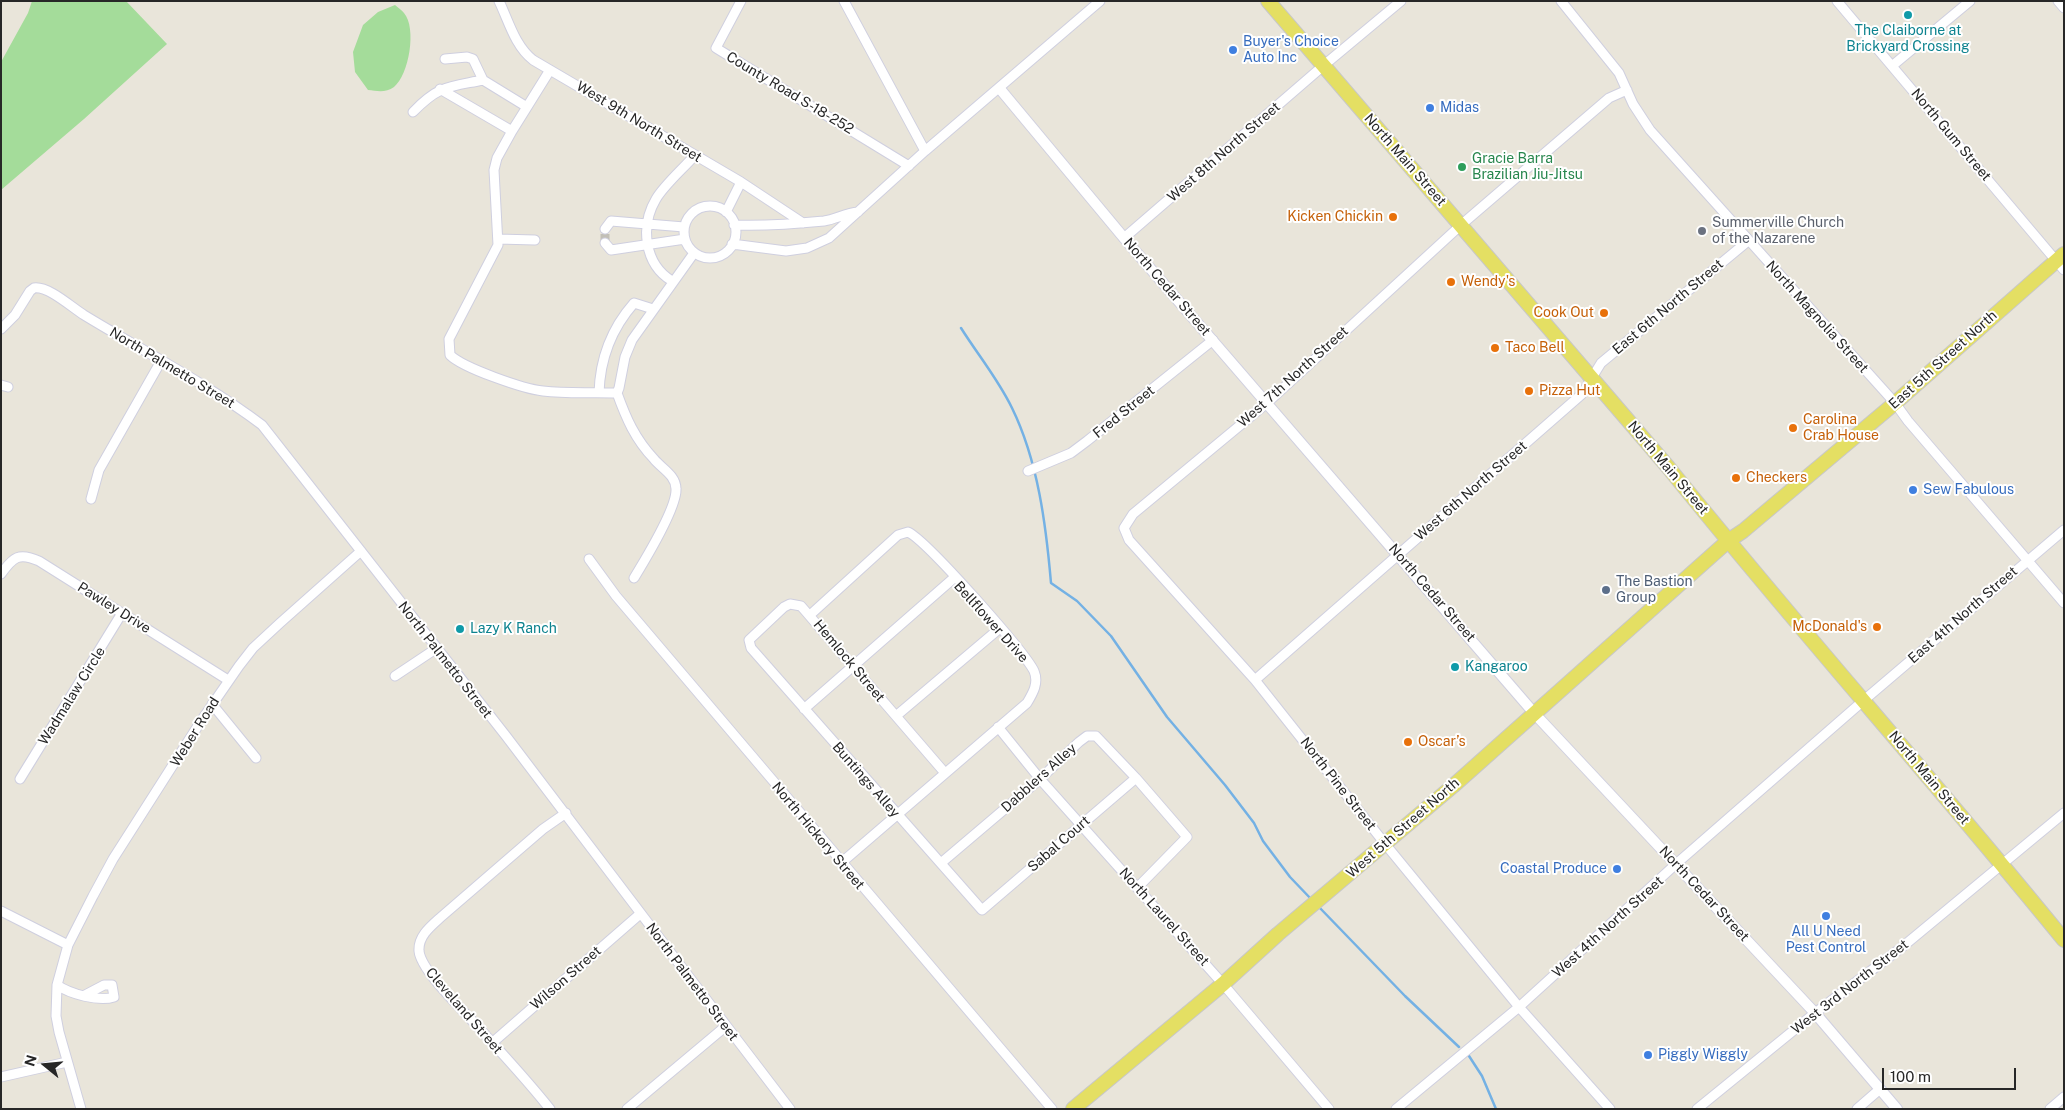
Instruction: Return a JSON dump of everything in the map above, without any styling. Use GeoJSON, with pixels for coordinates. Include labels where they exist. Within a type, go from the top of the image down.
{"type":"FeatureCollection","features":[{"type":"Feature","properties":{"kind":"main road","name":"North Main Street"},"geometry":{"type":"LineString","coordinates":[[1268,1],[1668,467],[2064,940]]}},
{"type":"Feature","properties":{"kind":"main road","name":"East 5th Street North"},"geometry":{"type":"LineString","coordinates":[[1728,541],[1743,531],[1896,403],[2061,262]]}},
{"type":"Feature","properties":{"kind":"main road","name":"West 5th Street North"},"geometry":{"type":"LineString","coordinates":[[1073,1109],[1223,984],[1278,934],[1386,845],[1728,541]]}},
{"type":"Feature","properties":{"kind":"street","name":"West 9th North Street"},"geometry":{"type":"LineString","coordinates":[[499,1],[510,28],[525,54],[628,117],[741,182],[803,222]]}},
{"type":"Feature","properties":{"kind":"street","name":"County Road S-18-252"},"geometry":{"type":"LineString","coordinates":[[742,1],[716,48],[909,166]]}},
{"type":"Feature","properties":{"kind":"street"},"geometry":{"type":"LineString","coordinates":[[844,1],[925,151]]}},
{"type":"Feature","properties":{"kind":"street"},"geometry":{"type":"LineString","coordinates":[[732,244],[786,251],[807,248],[834,235],[925,151],[1000,89],[1100,1]]}},
{"type":"Feature","properties":{"kind":"street","name":"West 8th North Street"},"geometry":{"type":"LineString","coordinates":[[1124,238],[1401,1]]}},
{"type":"Feature","properties":{"kind":"street","name":"North Magnolia Street"},"geometry":{"type":"LineString","coordinates":[[1561,1],[1615,67],[1632,104],[1650,130],[1748,241],[1896,403],[1908,421],[2064,603]]}},
{"type":"Feature","properties":{"kind":"street","name":"North Gum Street"},"geometry":{"type":"LineString","coordinates":[[1836,1],[2061,262]]}},
{"type":"Feature","properties":{"kind":"street"},"geometry":{"type":"LineString","coordinates":[[1892,66],[1970,1]]}},
{"type":"Feature","properties":{"kind":"street"},"geometry":{"type":"LineString","coordinates":[[2058,1],[2064,8]]}},
{"type":"Feature","properties":{"kind":"street"},"geometry":{"type":"LineString","coordinates":[[445,60],[467,57],[473,60],[483,80],[527,107]]}},
{"type":"Feature","properties":{"kind":"street"},"geometry":{"type":"LineString","coordinates":[[550,70],[497,158],[494,170],[498,245],[449,339],[450,355],[457,361],[485,374],[542,391],[617,393]]}},
{"type":"Feature","properties":{"kind":"street"},"geometry":{"type":"LineString","coordinates":[[413,112],[428,96],[440,89],[483,80]]}},
{"type":"Feature","properties":{"kind":"street"},"geometry":{"type":"LineString","coordinates":[[440,89],[512,131]]}},
{"type":"Feature","properties":{"kind":"street","name":"North Cedar Street"},"geometry":{"type":"LineString","coordinates":[[1000,89],[1124,238],[1534,713],[1815,1012],[1897,1109]]}},
{"type":"Feature","properties":{"kind":"street","name":"West 7th North Street"},"geometry":{"type":"LineString","coordinates":[[1124,528],[1133,514],[1267,402],[1462,225],[1609,98],[1626,90]]}},
{"type":"Feature","properties":{"kind":"street"},"geometry":{"type":"LineString","coordinates":[[672,281],[658,269],[650,254],[646,232],[650,209],[657,196],[695,155]]}},
{"type":"Feature","properties":{"kind":"street"},"geometry":{"type":"LineString","coordinates":[[726,212],[741,182]]}},
{"type":"Feature","properties":{"kind":"street"},"geometry":{"type":"LineString","coordinates":[[717,207],[726,212],[734,224],[736,233],[732,244],[723,255],[715,258],[706,258],[694,252],[685,239],[684,227],[693,212],[700,208],[717,207]]}},
{"type":"Feature","properties":{"kind":"street"},"geometry":{"type":"LineString","coordinates":[[734,224],[766,226],[827,221],[848,212],[858,212]]}},
{"type":"Feature","properties":{"kind":"street"},"geometry":{"type":"LineString","coordinates":[[605,229],[611,221],[684,227]]}},
{"type":"Feature","properties":{"kind":"street"},"geometry":{"type":"LineString","coordinates":[[827,221],[834,235]]}},
{"type":"Feature","properties":{"kind":"street"},"geometry":{"type":"LineString","coordinates":[[498,239],[535,240]]}},
{"type":"Feature","properties":{"kind":"street"},"geometry":{"type":"LineString","coordinates":[[605,243],[611,250],[685,239]]}},
{"type":"Feature","properties":{"kind":"street","name":"East 6th North Street"},"geometry":{"type":"LineString","coordinates":[[1591,377],[1601,363],[1748,241]]}},
{"type":"Feature","properties":{"kind":"street"},"geometry":{"type":"LineString","coordinates":[[617,393],[620,388],[625,357],[632,340],[694,252]]}},
{"type":"Feature","properties":{"kind":"street","name":"North Palmetto Street"},"geometry":{"type":"LineString","coordinates":[[1,329],[15,315],[34,288],[45,289],[235,405],[262,425],[532,772],[566,812],[640,914],[790,1109]]}},
{"type":"Feature","properties":{"kind":"street"},"geometry":{"type":"LineString","coordinates":[[599,393],[599,377],[605,355],[614,331],[621,319],[634,303],[653,309]]}},
{"type":"Feature","properties":{"kind":"street","name":"Fred Street"},"geometry":{"type":"LineString","coordinates":[[1028,472],[1071,452],[1087,441],[1212,340]]}},
{"type":"Feature","properties":{"kind":"street"},"geometry":{"type":"LineString","coordinates":[[91,499],[99,470],[161,361]]}},
{"type":"Feature","properties":{"kind":"street","name":"West 6th North Street"},"geometry":{"type":"LineString","coordinates":[[1255,680],[1582,394],[1591,377]]}},
{"type":"Feature","properties":{"kind":"street"},"geometry":{"type":"LineString","coordinates":[[617,393],[635,437],[655,461],[667,470],[677,488],[675,499],[654,544],[634,578]]}},
{"type":"Feature","properties":{"kind":"street","name":"North Pine Street"},"geometry":{"type":"LineString","coordinates":[[1124,528],[1128,540],[1255,680],[1386,845],[1519,1007],[1610,1109]]}},
{"type":"Feature","properties":{"kind":"street","name":"East 4th North Street"},"geometry":{"type":"LineString","coordinates":[[1863,701],[2064,530]]}},
{"type":"Feature","properties":{"kind":"street"},"geometry":{"type":"LineString","coordinates":[[810,615],[898,535],[903,533],[914,535],[955,577]]}},
{"type":"Feature","properties":{"kind":"street","name":"Weber Road"},"geometry":{"type":"LineString","coordinates":[[81,1109],[56,1016],[57,985],[68,945],[113,859],[228,680],[253,648],[361,551]]}},
{"type":"Feature","properties":{"kind":"street","name":"Pawley Drive"},"geometry":{"type":"LineString","coordinates":[[1,574],[14,558],[20,556],[32,558],[228,680]]}},
{"type":"Feature","properties":{"kind":"street","name":"North Hickory Street"},"geometry":{"type":"LineString","coordinates":[[589,559],[616,596],[1052,1109]]}},
{"type":"Feature","properties":{"kind":"street","name":"Bellflower Drive"},"geometry":{"type":"LineString","coordinates":[[804,709],[955,577],[1021,653],[1035,673],[1035,690],[1027,703],[898,816],[841,863]]}},
{"type":"Feature","properties":{"kind":"street","name":"Hemlock Street"},"geometry":{"type":"LineString","coordinates":[[751,648],[749,640],[784,607],[790,604],[801,606],[945,773]]}},
{"type":"Feature","properties":{"kind":"street","name":"Wadmalaw Circle"},"geometry":{"type":"LineString","coordinates":[[20,778],[122,613]]}},
{"type":"Feature","properties":{"kind":"street"},"geometry":{"type":"LineString","coordinates":[[896,716],[1000,628]]}},
{"type":"Feature","properties":{"kind":"street"},"geometry":{"type":"LineString","coordinates":[[395,676],[436,648]]}},
{"type":"Feature","properties":{"kind":"street","name":"Buntings Alley"},"geometry":{"type":"LineString","coordinates":[[751,648],[982,910]]}},
{"type":"Feature","properties":{"kind":"street","name":"West 4th North Street"},"geometry":{"type":"LineString","coordinates":[[1396,1109],[1519,1007],[1676,864],[1863,701]]}},
{"type":"Feature","properties":{"kind":"street"},"geometry":{"type":"LineString","coordinates":[[212,704],[256,758]]}},
{"type":"Feature","properties":{"kind":"street","name":"North Laurel Street"},"geometry":{"type":"LineString","coordinates":[[998,727],[1040,779],[1223,984],[1329,1109]]}},
{"type":"Feature","properties":{"kind":"street","name":"Dabblers Alley"},"geometry":{"type":"LineString","coordinates":[[940,863],[1040,779],[1079,742],[1087,736],[1096,736],[1136,778],[1187,837],[1138,888]]}},
{"type":"Feature","properties":{"kind":"street","name":"Sabal Court"},"geometry":{"type":"LineString","coordinates":[[982,910],[1136,778]]}},
{"type":"Feature","properties":{"kind":"street","name":"Cleveland Street"},"geometry":{"type":"LineString","coordinates":[[550,1109],[425,966],[419,952],[420,944],[427,930],[543,829],[566,812]]}},
{"type":"Feature","properties":{"kind":"street","name":"West 3rd North Street"},"geometry":{"type":"LineString","coordinates":[[1697,1109],[1815,1012],[1901,948],[2064,813]]}},
{"type":"Feature","properties":{"kind":"street"},"geometry":{"type":"LineString","coordinates":[[1,911],[68,945]]}},
{"type":"Feature","properties":{"kind":"street","name":"Wilson Street"},"geometry":{"type":"LineString","coordinates":[[492,1043],[640,914]]}},
{"type":"Feature","properties":{"kind":"street"},"geometry":{"type":"LineString","coordinates":[[57,985],[62,989],[85,995]]}},
{"type":"Feature","properties":{"kind":"street"},"geometry":{"type":"LineString","coordinates":[[627,1109],[726,1026]]}},
{"type":"Feature","properties":{"kind":"street"},"geometry":{"type":"LineString","coordinates":[[1,1076],[67,1062]]}},
{"type":"Feature","properties":{"kind":"street"},"geometry":{"type":"LineString","coordinates":[[1857,1109],[1880,1089]]}},
{"type":"Feature","properties":{"kind":"street"},"geometry":{"type":"LineString","coordinates":[[2050,1109],[2064,1097]]}},
{"type":"Feature","properties":{"kind":"green space"},"geometry":{"type":"Polygon","coordinates":[[[32,1],[126,1],[167,44],[84,119],[1,190],[1,62],[28,13],[32,1]]]}},
{"type":"Feature","properties":{"kind":"green space"},"geometry":{"type":"Polygon","coordinates":[[[395,5],[404,13],[410,29],[411,40],[404,72],[391,89],[385,91],[368,90],[355,72],[353,52],[363,25],[378,12],[395,5]]]}},
{"type":"Feature","properties":{"kind":"waterway"},"geometry":{"type":"LineString","coordinates":[[961,328],[1001,387],[1021,428],[1039,494],[1051,583],[1077,601],[1111,636],[1167,717],[1225,785],[1254,823],[1263,841],[1290,877],[1312,900]]}},
{"type":"Feature","properties":{"kind":"waterway"},"geometry":{"type":"LineString","coordinates":[[1318,906],[1405,996],[1459,1047]]}},
{"type":"Feature","properties":{"kind":"waterway"},"geometry":{"type":"LineString","coordinates":[[1469,1056],[1482,1076],[1496,1109]]}},
{"type":"Feature","properties":{"kind":"tunnel"},"geometry":{"type":"LineString","coordinates":[[605,229],[605,243]]}},
{"type":"Feature","properties":{"kind":"place","name":"The Claiborne at Brickyard Crossing"},"geometry":{"type":"Point","coordinates":[1908,15]}},
{"type":"Feature","properties":{"kind":"place","name":"Buyer's Choice Auto Inc"},"geometry":{"type":"Point","coordinates":[1233,50]}},
{"type":"Feature","properties":{"kind":"place","name":"Midas"},"geometry":{"type":"Point","coordinates":[1430,108]}},
{"type":"Feature","properties":{"kind":"place","name":"Gracie Barra Brazilian Jiu-Jitsu"},"geometry":{"type":"Point","coordinates":[1462,167]}},
{"type":"Feature","properties":{"kind":"place","name":"Kicken Chickin"},"geometry":{"type":"Point","coordinates":[1393,217]}},
{"type":"Feature","properties":{"kind":"place","name":"Summerville Church of the Nazarene"},"geometry":{"type":"Point","coordinates":[1702,231]}},
{"type":"Feature","properties":{"kind":"place","name":"Wendy's"},"geometry":{"type":"Point","coordinates":[1451,282]}},
{"type":"Feature","properties":{"kind":"place","name":"Cook Out"},"geometry":{"type":"Point","coordinates":[1604,313]}},
{"type":"Feature","properties":{"kind":"place","name":"Taco Bell"},"geometry":{"type":"Point","coordinates":[1495,348]}},
{"type":"Feature","properties":{"kind":"place","name":"Pizza Hut"},"geometry":{"type":"Point","coordinates":[1529,391]}},
{"type":"Feature","properties":{"kind":"place","name":"Carolina Crab House"},"geometry":{"type":"Point","coordinates":[1793,428]}},
{"type":"Feature","properties":{"kind":"place","name":"Checkers"},"geometry":{"type":"Point","coordinates":[1736,478]}},
{"type":"Feature","properties":{"kind":"place","name":"Sew Fabulous"},"geometry":{"type":"Point","coordinates":[1913,490]}},
{"type":"Feature","properties":{"kind":"place","name":"The Bastion Group"},"geometry":{"type":"Point","coordinates":[1606,590]}},
{"type":"Feature","properties":{"kind":"place","name":"McDonald's"},"geometry":{"type":"Point","coordinates":[1877,627]}},
{"type":"Feature","properties":{"kind":"place","name":"Lazy K Ranch"},"geometry":{"type":"Point","coordinates":[460,629]}},
{"type":"Feature","properties":{"kind":"place","name":"Kangaroo"},"geometry":{"type":"Point","coordinates":[1455,667]}},
{"type":"Feature","properties":{"kind":"place","name":"Oscar’s"},"geometry":{"type":"Point","coordinates":[1408,742]}},
{"type":"Feature","properties":{"kind":"place","name":"Coastal Produce"},"geometry":{"type":"Point","coordinates":[1617,869]}},
{"type":"Feature","properties":{"kind":"place","name":"All U Need Pest Control"},"geometry":{"type":"Point","coordinates":[1826,916]}},
{"type":"Feature","properties":{"kind":"place","name":"Piggly Wiggly"},"geometry":{"type":"Point","coordinates":[1648,1055]}}]}
